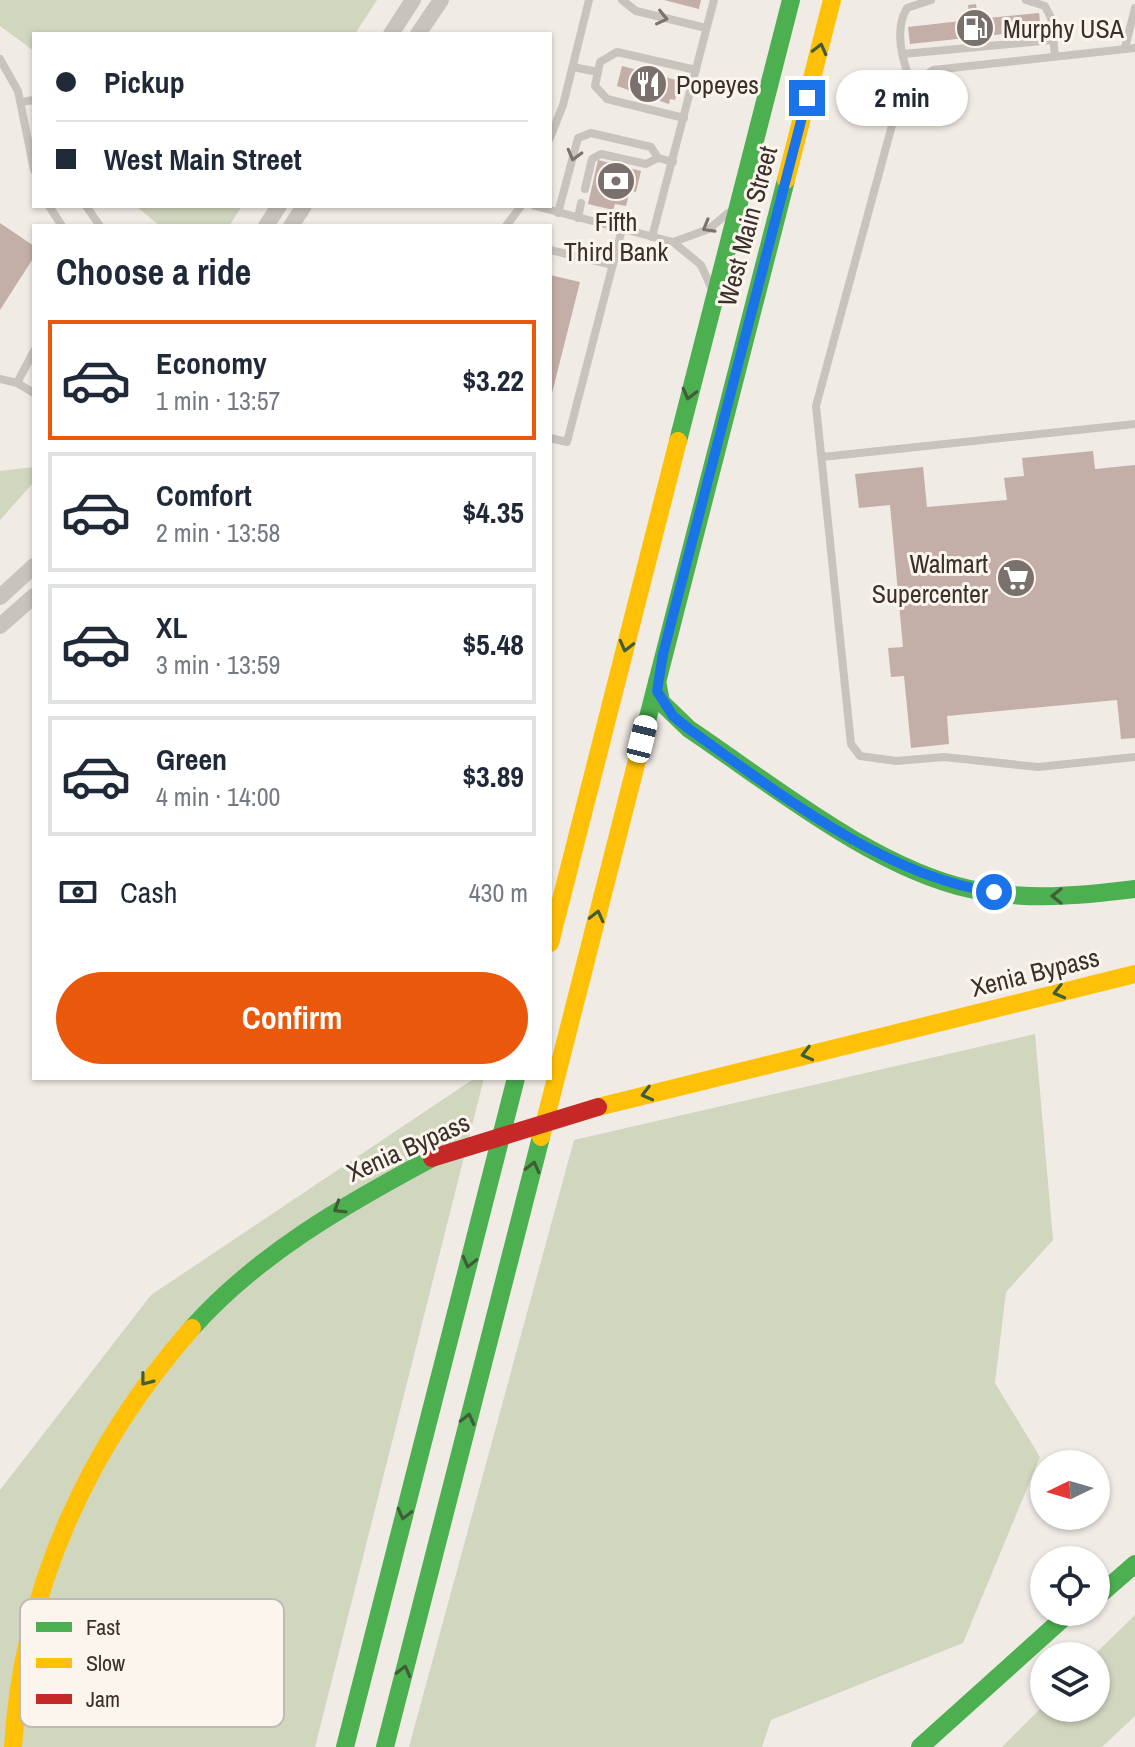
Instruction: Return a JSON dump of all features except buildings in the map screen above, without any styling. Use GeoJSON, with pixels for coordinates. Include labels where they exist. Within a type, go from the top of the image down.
{"type":"FeatureCollection","features":[{"type":"Feature","properties":{"kind":"main road","name":"West Main Street"},"geometry":{"type":"LineString","coordinates":[[552,935],[791,0]]}},
{"type":"Feature","properties":{"kind":"main road","name":"West Main Street"},"geometry":{"type":"LineString","coordinates":[[385,1747],[832,0]]}},
{"type":"Feature","properties":{"kind":"main road"},"geometry":{"type":"LineString","coordinates":[[657,681],[661,702],[689,729],[813,812],[901,866],[969,889],[1018,896],[1077,896],[1135,889]]}},
{"type":"Feature","properties":{"kind":"main road","name":"Xenia Bypass"},"geometry":{"type":"LineString","coordinates":[[40,1599],[47,1572],[83,1483],[141,1386],[203,1313],[272,1253],[351,1200],[432,1158],[598,1107],[1135,974]]}},
{"type":"Feature","properties":{"kind":"main road"},"geometry":{"type":"LineString","coordinates":[[345,1747],[515,1080]]}},
{"type":"Feature","properties":{"kind":"main road"},"geometry":{"type":"LineString","coordinates":[[1110,1580],[1135,1561]]}},
{"type":"Feature","properties":{"kind":"main road"},"geometry":{"type":"LineString","coordinates":[[1110,1585],[1135,1561]]}},
{"type":"Feature","properties":{"kind":"main road"},"geometry":{"type":"LineString","coordinates":[[920,1747],[1054,1626]]}},
{"type":"Feature","properties":{"kind":"main road"},"geometry":{"type":"LineString","coordinates":[[935,1747],[1065,1626]]}},
{"type":"Feature","properties":{"kind":"main road","name":"Xenia Bypass"},"geometry":{"type":"LineString","coordinates":[[13,1747],[20,1680]]}},
{"type":"Feature","properties":{"kind":"street"},"geometry":{"type":"LineString","coordinates":[[392,32],[413,0]]}},
{"type":"Feature","properties":{"kind":"street"},"geometry":{"type":"LineString","coordinates":[[419,32],[441,0]]}},
{"type":"Feature","properties":{"kind":"street"},"geometry":{"type":"LineString","coordinates":[[0,597],[32,568]]}},
{"type":"Feature","properties":{"kind":"street"},"geometry":{"type":"LineString","coordinates":[[0,626],[32,598]]}},
{"type":"Feature","properties":{"kind":"lane"},"geometry":{"type":"LineString","coordinates":[[552,132],[573,67],[589,0]]}},
{"type":"Feature","properties":{"kind":"lane"},"geometry":{"type":"LineString","coordinates":[[622,0],[636,11],[706,28]]}},
{"type":"Feature","properties":{"kind":"lane"},"geometry":{"type":"LineString","coordinates":[[652,237],[714,0]]}},
{"type":"Feature","properties":{"kind":"lane"},"geometry":{"type":"LineString","coordinates":[[911,82],[903,54],[900,20],[907,8],[931,0]]}},
{"type":"Feature","properties":{"kind":"lane"},"geometry":{"type":"LineString","coordinates":[[1026,0],[1045,6],[1051,18],[1055,56]]}},
{"type":"Feature","properties":{"kind":"lane"},"geometry":{"type":"LineString","coordinates":[[1135,8],[1130,48],[933,70],[911,82],[901,92],[816,406],[851,744],[860,756],[896,761],[944,757],[1038,767],[1135,757]]}},
{"type":"Feature","properties":{"kind":"lane"},"geometry":{"type":"LineString","coordinates":[[903,54],[1053,40]]}},
{"type":"Feature","properties":{"kind":"lane"},"geometry":{"type":"LineString","coordinates":[[684,118],[607,99],[595,86],[600,62],[617,52],[696,70]]}},
{"type":"Feature","properties":{"kind":"lane"},"geometry":{"type":"LineString","coordinates":[[0,59],[10,73],[20,102],[32,160]]}},
{"type":"Feature","properties":{"kind":"lane"},"geometry":{"type":"LineString","coordinates":[[573,67],[598,72]]}},
{"type":"Feature","properties":{"kind":"lane"},"geometry":{"type":"LineString","coordinates":[[20,102],[32,100]]}},
{"type":"Feature","properties":{"kind":"lane"},"geometry":{"type":"LineString","coordinates":[[558,213],[578,138],[591,133],[651,147],[658,158]]}},
{"type":"Feature","properties":{"kind":"lane"},"geometry":{"type":"LineString","coordinates":[[585,189],[592,159],[601,154],[646,164],[658,158],[673,162]]}},
{"type":"Feature","properties":{"kind":"lane"},"geometry":{"type":"LineString","coordinates":[[578,218],[581,203]]}},
{"type":"Feature","properties":{"kind":"lane"},"geometry":{"type":"LineString","coordinates":[[673,242],[709,229],[738,204]]}},
{"type":"Feature","properties":{"kind":"lane"},"geometry":{"type":"LineString","coordinates":[[542,208],[673,242],[701,265],[714,296]]}},
{"type":"Feature","properties":{"kind":"lane"},"geometry":{"type":"LineString","coordinates":[[552,438],[567,442],[622,229]]}},
{"type":"Feature","properties":{"kind":"lane"},"geometry":{"type":"LineString","coordinates":[[552,250],[613,265]]}},
{"type":"Feature","properties":{"kind":"lane"},"geometry":{"type":"LineString","coordinates":[[17,383],[32,355]]}},
{"type":"Feature","properties":{"kind":"lane"},"geometry":{"type":"LineString","coordinates":[[0,379],[17,383],[32,392]]}},
{"type":"Feature","properties":{"kind":"lane"},"geometry":{"type":"LineString","coordinates":[[822,457],[1135,424]]}},
{"type":"Feature","properties":{"kind":"green space"},"geometry":{"type":"Polygon","coordinates":[[[0,0],[377,0],[356,32],[32,32],[32,50],[0,26],[0,0]]]}},
{"type":"Feature","properties":{"kind":"green space"},"geometry":{"type":"Polygon","coordinates":[[[138,208],[241,208],[230,224],[158,224],[138,208]]]}},
{"type":"Feature","properties":{"kind":"green space"},"geometry":{"type":"Polygon","coordinates":[[[32,467],[32,484],[0,520],[0,471],[32,467]]]}},
{"type":"Feature","properties":{"kind":"green space"},"geometry":{"type":"Polygon","coordinates":[[[1035,1034],[1053,1240],[1006,1292],[995,1383],[1036,1450],[1030,1450],[1030,1481],[963,1643],[771,1720],[762,1747],[409,1747],[574,1140],[1035,1034]]]}},
{"type":"Feature","properties":{"kind":"green space"},"geometry":{"type":"Polygon","coordinates":[[[472,1080],[483,1080],[315,1747],[0,1747],[0,1490],[151,1295],[472,1080]]]}},
{"type":"Feature","properties":{"kind":"green space"},"geometry":{"type":"Polygon","coordinates":[[[1135,1615],[1135,1716],[1102,1747],[1002,1747],[1030,1719],[1030,1722],[1110,1722],[1110,1642],[1107,1642],[1135,1615]]]}},
{"type":"Feature","properties":{"kind":"traffic: fast"},"geometry":{"type":"LineString","coordinates":[[678,441],[791,0]]}},
{"type":"Feature","properties":{"kind":"traffic: fast"},"geometry":{"type":"LineString","coordinates":[[645,729],[786,180]]}},
{"type":"Feature","properties":{"kind":"traffic: fast"},"geometry":{"type":"LineString","coordinates":[[657,681],[661,702],[689,729],[824,822],[897,863],[934,878],[991,893],[1073,895],[1135,889]]}},
{"type":"Feature","properties":{"kind":"traffic: fast"},"geometry":{"type":"LineString","coordinates":[[345,1747],[515,1080]]}},
{"type":"Feature","properties":{"kind":"traffic: fast"},"geometry":{"type":"LineString","coordinates":[[385,1747],[541,1137]]}},
{"type":"Feature","properties":{"kind":"traffic: fast"},"geometry":{"type":"LineString","coordinates":[[192,1328],[245,1277],[304,1232],[432,1158]]}},
{"type":"Feature","properties":{"kind":"traffic: fast"},"geometry":{"type":"LineString","coordinates":[[1110,1586],[1135,1564]]}},
{"type":"Feature","properties":{"kind":"traffic: fast"},"geometry":{"type":"LineString","coordinates":[[920,1747],[1054,1626]]}},
{"type":"Feature","properties":{"kind":"traffic: slow"},"geometry":{"type":"LineString","coordinates":[[786,180],[832,0]]}},
{"type":"Feature","properties":{"kind":"traffic: slow"},"geometry":{"type":"LineString","coordinates":[[552,935],[678,441]]}},
{"type":"Feature","properties":{"kind":"traffic: slow"},"geometry":{"type":"LineString","coordinates":[[541,1137],[645,729]]}},
{"type":"Feature","properties":{"kind":"traffic: slow"},"geometry":{"type":"LineString","coordinates":[[598,1107],[1135,974]]}},
{"type":"Feature","properties":{"kind":"traffic: slow"},"geometry":{"type":"LineString","coordinates":[[39,1599],[67,1522],[92,1470],[155,1373],[192,1328]]}},
{"type":"Feature","properties":{"kind":"traffic: slow"},"geometry":{"type":"LineString","coordinates":[[13,1747],[20,1683]]}},
{"type":"Feature","properties":{"kind":"traffic: jam"},"geometry":{"type":"LineString","coordinates":[[432,1158],[598,1107]]}},
{"type":"Feature","properties":{"kind":"place","name":"Murphy USA"},"geometry":{"type":"Point","coordinates":[975,28]}},
{"type":"Feature","properties":{"kind":"place","name":"Popeyes"},"geometry":{"type":"Point","coordinates":[648,84]}},
{"type":"Feature","properties":{"kind":"place","name":"Fifth Third Bank"},"geometry":{"type":"Point","coordinates":[616,181]}},
{"type":"Feature","properties":{"kind":"place","name":"Walmart Supercenter"},"geometry":{"type":"Point","coordinates":[1016,578]}},
{"type":"Feature","properties":{"kind":"route"},"geometry":{"type":"LineString","coordinates":[[807,98],[663,654],[657,691],[661,702],[689,729],[871,849],[933,879],[994,892]]}}]}
